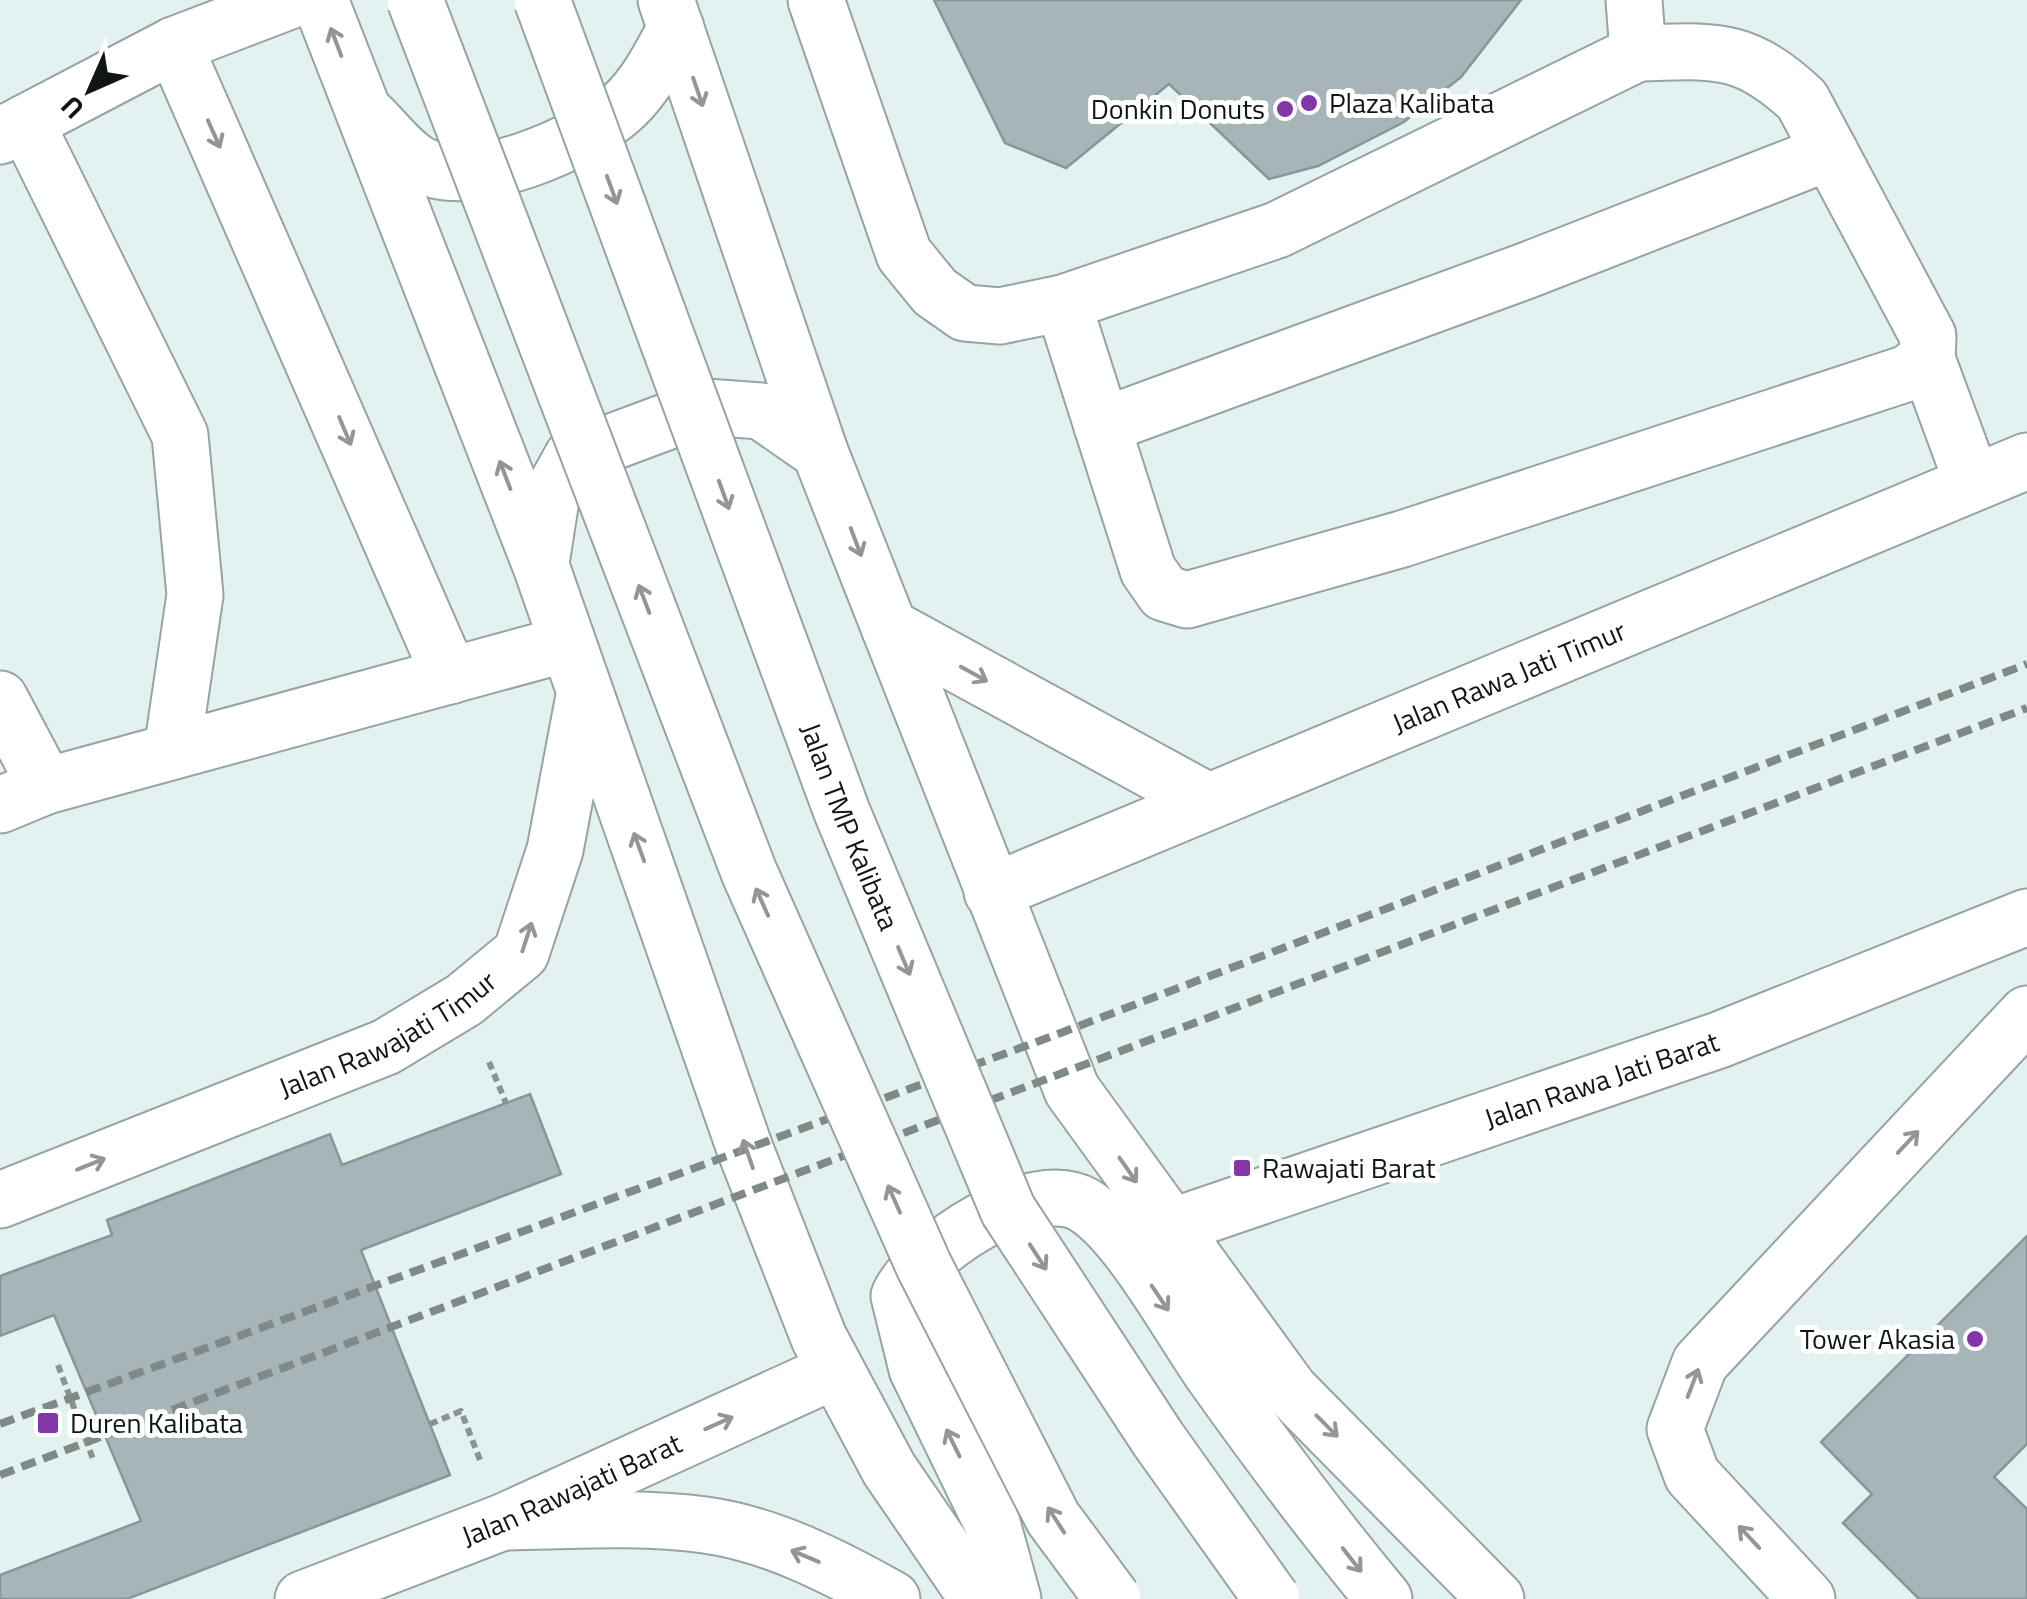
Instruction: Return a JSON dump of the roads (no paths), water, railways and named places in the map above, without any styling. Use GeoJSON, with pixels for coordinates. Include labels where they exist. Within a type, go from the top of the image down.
{"type":"FeatureCollection","features":[{"type":"Feature","properties":{"kind":"main road"},"geometry":{"type":"LineString","coordinates":[[172,750],[195,595],[180,435],[13,130],[174,45],[292,0]]}},
{"type":"Feature","properties":{"kind":"main road"},"geometry":{"type":"LineString","coordinates":[[320,0],[540,566],[755,1176],[834,1371],[889,1469],[978,1599]]}},
{"type":"Feature","properties":{"kind":"main road"},"geometry":{"type":"LineString","coordinates":[[415,0],[749,872],[924,1266],[1053,1518],[1113,1599]]}},
{"type":"Feature","properties":{"kind":"main road","name":"Jalan TMP Kalibata"},"geometry":{"type":"LineString","coordinates":[[542,0],[842,812],[1008,1210],[1158,1439],[1272,1599]]}},
{"type":"Feature","properties":{"kind":"main road"},"geometry":{"type":"LineString","coordinates":[[816,0],[904,254],[935,292],[965,313],[1000,316],[1063,303],[1277,230],[1636,26],[1725,50],[1776,76],[1802,100],[1928,336],[1918,366],[1963,485]]}},
{"type":"Feature","properties":{"kind":"main road"},"geometry":{"type":"LineString","coordinates":[[360,107],[418,164],[453,176],[490,170],[590,133],[625,105],[649,78],[671,14]]}},
{"type":"Feature","properties":{"kind":"main road"},"geometry":{"type":"LineString","coordinates":[[671,14],[820,452],[1072,1090],[1168,1228],[1290,1390],[1496,1599]]}},
{"type":"Feature","properties":{"kind":"main road"},"geometry":{"type":"LineString","coordinates":[[174,45],[450,676]]}},
{"type":"Feature","properties":{"kind":"main road"},"geometry":{"type":"LineString","coordinates":[[1102,426],[1510,276],[1830,152]]}},
{"type":"Feature","properties":{"kind":"main road"},"geometry":{"type":"LineString","coordinates":[[1063,303],[1148,570],[1164,593],[1187,600],[1402,538],[1918,366]]}},
{"type":"Feature","properties":{"kind":"main road"},"geometry":{"type":"LineString","coordinates":[[540,566],[552,493],[572,457],[706,407],[760,411],[820,452]]}},
{"type":"Feature","properties":{"kind":"main road","name":"Jalan Rawa Jati Timur"},"geometry":{"type":"LineString","coordinates":[[992,892],[2027,461]]}},
{"type":"Feature","properties":{"kind":"main road"},"geometry":{"type":"LineString","coordinates":[[889,627],[1206,800]]}},
{"type":"Feature","properties":{"kind":"main road"},"geometry":{"type":"LineString","coordinates":[[0,699],[23,795],[172,750],[566,644]]}},
{"type":"Feature","properties":{"kind":"main road","name":"Jalan Rawajati Timur"},"geometry":{"type":"LineString","coordinates":[[0,1200],[386,1047],[464,1000],[521,954],[555,850],[584,696]]}},
{"type":"Feature","properties":{"kind":"main road","name":"Jalan Rawa Jati Barat"},"geometry":{"type":"LineString","coordinates":[[1168,1228],[1719,1040],[2027,917]]}},
{"type":"Feature","properties":{"kind":"main road"},"geometry":{"type":"LineString","coordinates":[[1807,1599],[1692,1475],[1676,1429],[1700,1363],[2027,1014]]}},
{"type":"Feature","properties":{"kind":"main road"},"geometry":{"type":"LineString","coordinates":[[1013,1599],[992,1523],[917,1369],[899,1296],[922,1261],[942,1246],[974,1226],[1042,1198],[1082,1204],[1118,1236],[1215,1378],[1384,1599]]}},
{"type":"Feature","properties":{"kind":"main road","name":"Jalan Rawajati Barat"},"geometry":{"type":"LineString","coordinates":[[303,1599],[503,1522],[834,1371]]}},
{"type":"Feature","properties":{"kind":"main road"},"geometry":{"type":"LineString","coordinates":[[503,1522],[655,1521],[708,1525],[770,1542],[850,1575],[892,1599]]}},
{"type":"Feature","properties":{"kind":"railway"},"geometry":{"type":"LineString","coordinates":[[0,1424],[1050,1037],[2027,664]]}},
{"type":"Feature","properties":{"kind":"railway"},"geometry":{"type":"LineString","coordinates":[[0,1475],[2027,708]]}},
{"type":"Feature","properties":{"kind":"place","name":"Plaza Kalibata"},"geometry":{"type":"Point","coordinates":[1309,103]}},
{"type":"Feature","properties":{"kind":"place","name":"Donkin Donuts"},"geometry":{"type":"Point","coordinates":[1285,109]}},
{"type":"Feature","properties":{"kind":"place","name":"Rawajati Barat"},"geometry":{"type":"Point","coordinates":[1242,1168]}},
{"type":"Feature","properties":{"kind":"place","name":"Tower Akasia"},"geometry":{"type":"Point","coordinates":[1975,1339]}},
{"type":"Feature","properties":{"kind":"place","name":"Duren Kalibata"},"geometry":{"type":"Point","coordinates":[48,1423]}}]}
